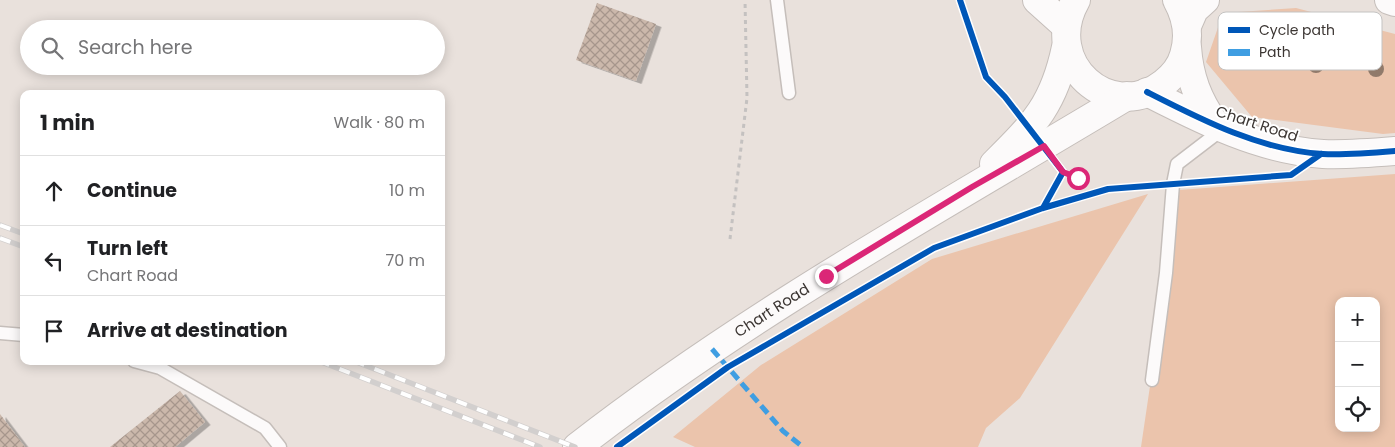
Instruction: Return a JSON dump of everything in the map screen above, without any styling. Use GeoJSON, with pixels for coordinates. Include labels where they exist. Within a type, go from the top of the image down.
{"type":"FeatureCollection","features":[{"type":"Feature","properties":{"kind":"main road"},"geometry":{"type":"LineString","coordinates":[[1037,0],[1066,37],[1074,66],[1088,82],[1100,90],[1113,94],[1137,94],[1158,87],[1177,70],[1183,59],[1194,10],[1205,0]]}},
{"type":"Feature","properties":{"kind":"main road","name":"Chart Road"},"geometry":{"type":"LineString","coordinates":[[972,187],[1028,129],[1043,110],[1056,84],[1069,13],[1076,0]]}},
{"type":"Feature","properties":{"kind":"main road","name":"Chart Road"},"geometry":{"type":"LineString","coordinates":[[1177,0],[1184,13],[1188,64],[1195,88],[1206,111],[1220,126]]}},
{"type":"Feature","properties":{"kind":"main road"},"geometry":{"type":"LineString","coordinates":[[1389,0],[1395,2]]}},
{"type":"Feature","properties":{"kind":"main road","name":"Chart Road"},"geometry":{"type":"LineString","coordinates":[[577,447],[633,404],[712,349],[842,266],[972,187],[1137,94],[1245,137],[1276,146],[1299,151],[1348,154],[1395,151]]}},
{"type":"Feature","properties":{"kind":"lane"},"geometry":{"type":"LineString","coordinates":[[776,0],[789,93]]}},
{"type":"Feature","properties":{"kind":"lane"},"geometry":{"type":"LineString","coordinates":[[1152,380],[1166,274],[1177,164],[1220,126]]}},
{"type":"Feature","properties":{"kind":"lane"},"geometry":{"type":"LineString","coordinates":[[0,333],[20,335]]}},
{"type":"Feature","properties":{"kind":"lane"},"geometry":{"type":"LineString","coordinates":[[149,365],[160,368],[265,428],[280,447]]}},
{"type":"Feature","properties":{"kind":"path"},"geometry":{"type":"LineString","coordinates":[[730,239],[747,98],[745,0]]}},
{"type":"Feature","properties":{"kind":"shaded area"},"geometry":{"type":"Polygon","coordinates":[[[1296,8],[1311,12],[1238,12],[1296,8]]]}},
{"type":"Feature","properties":{"kind":"shaded area"},"geometry":{"type":"Polygon","coordinates":[[[1218,27],[1218,70],[1382,70],[1382,31],[1395,34],[1395,133],[1383,134],[1252,117],[1206,62],[1218,27]]]}},
{"type":"Feature","properties":{"kind":"shaded area"},"geometry":{"type":"Polygon","coordinates":[[[1395,174],[1395,447],[1141,447],[1179,190],[1395,174]]]}},
{"type":"Feature","properties":{"kind":"shaded area"},"geometry":{"type":"Polygon","coordinates":[[[1148,194],[1020,398],[986,428],[978,447],[695,447],[673,437],[761,365],[932,259],[1148,194]]]}},
{"type":"Feature","properties":{"kind":"building"},"geometry":{"type":"Polygon","coordinates":[[[597,3],[656,24],[636,81],[576,60],[597,3]]]}},
{"type":"Feature","properties":{"kind":"building"},"geometry":{"type":"Polygon","coordinates":[[[180,391],[205,422],[175,447],[110,447],[180,391]]]}},
{"type":"Feature","properties":{"kind":"building"},"geometry":{"type":"Polygon","coordinates":[[[0,414],[25,447],[0,447],[0,414]]]}},
{"type":"Feature","properties":{"kind":"railway"},"geometry":{"type":"LineString","coordinates":[[0,225],[20,232]]}},
{"type":"Feature","properties":{"kind":"railway"},"geometry":{"type":"LineString","coordinates":[[0,238],[20,246]]}},
{"type":"Feature","properties":{"kind":"railway"},"geometry":{"type":"LineString","coordinates":[[329,365],[540,447]]}},
{"type":"Feature","properties":{"kind":"railway"},"geometry":{"type":"LineString","coordinates":[[364,365],[575,447]]}},
{"type":"Feature","properties":{"kind":"marked path"},"geometry":{"type":"LineString","coordinates":[[712,349],[783,431],[803,447]]}},
{"type":"Feature","properties":{"kind":"cycle path"},"geometry":{"type":"LineString","coordinates":[[960,0],[986,77],[1005,97],[1063,172],[1043,208]]}},
{"type":"Feature","properties":{"kind":"cycle path"},"geometry":{"type":"LineString","coordinates":[[1147,92],[1210,123],[1277,147],[1323,154],[1395,151]]}},
{"type":"Feature","properties":{"kind":"cycle path"},"geometry":{"type":"LineString","coordinates":[[617,447],[728,367],[934,248],[1043,208],[1108,189],[1291,175],[1321,154]]}},
{"type":"Feature","properties":{"kind":"route"},"geometry":{"type":"LineString","coordinates":[[826,276],[972,187],[1044,146],[1063,172],[1078,178]]}}]}
